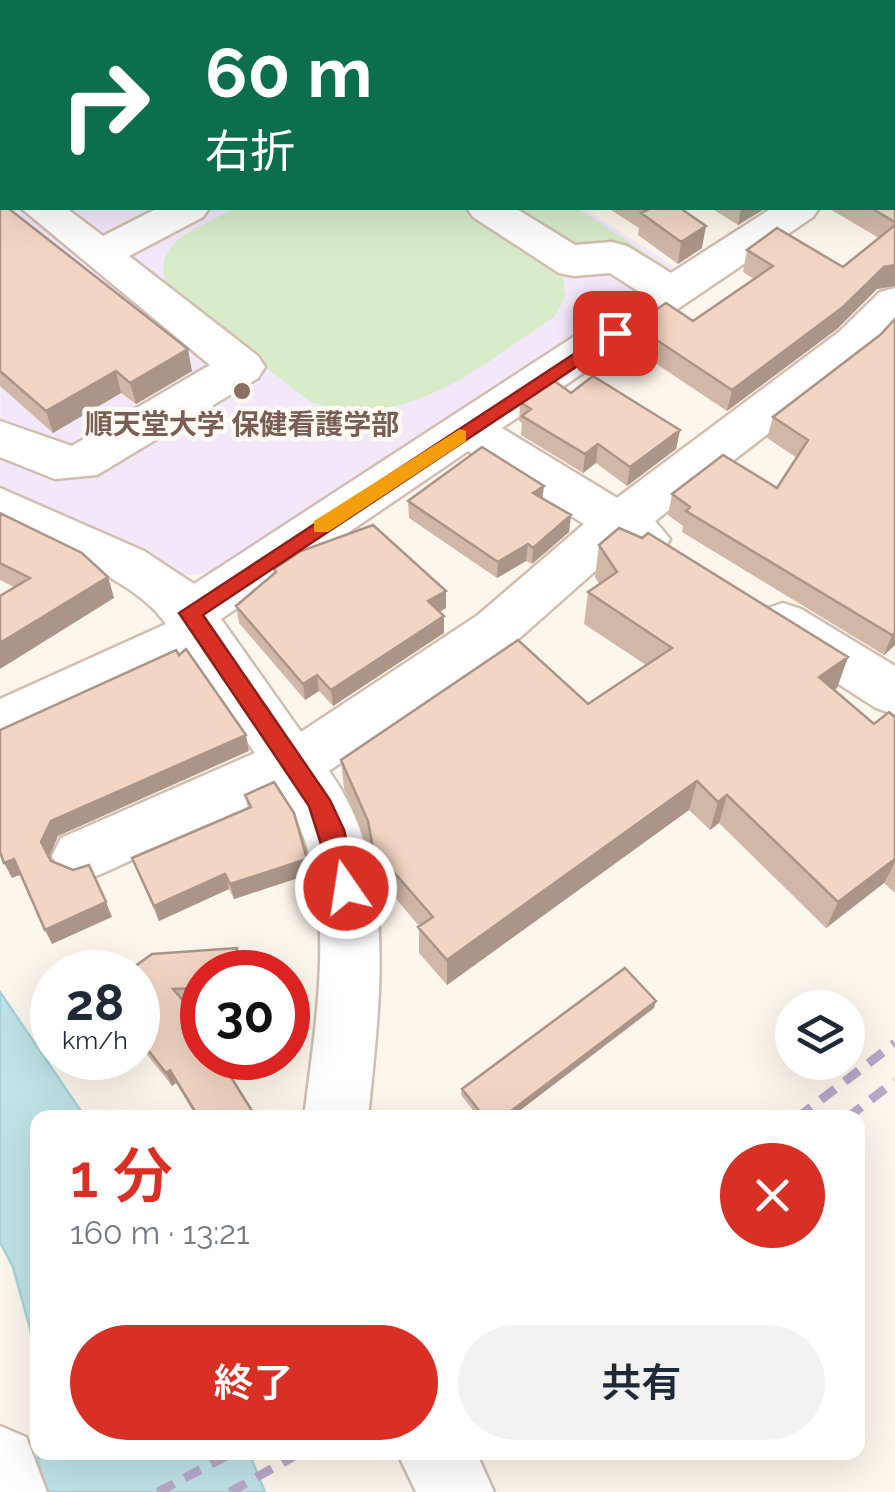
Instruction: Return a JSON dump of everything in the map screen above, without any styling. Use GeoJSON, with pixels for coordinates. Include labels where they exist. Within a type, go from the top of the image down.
{"type":"FeatureCollection","features":[{"type":"Feature","properties":{"kind":"street"},"geometry":{"type":"LineString","coordinates":[[0,438],[55,462],[80,463],[242,367],[44,210]]}},
{"type":"Feature","properties":{"kind":"street"},"geometry":{"type":"LineString","coordinates":[[89,245],[131,210]]}},
{"type":"Feature","properties":{"kind":"street"},"geometry":{"type":"LineString","coordinates":[[89,245],[184,210]]}},
{"type":"Feature","properties":{"kind":"street"},"geometry":{"type":"LineString","coordinates":[[491,210],[574,263],[588,255],[599,262],[612,254],[673,294]]}},
{"type":"Feature","properties":{"kind":"street"},"geometry":{"type":"LineString","coordinates":[[0,724],[196,622],[469,430],[673,294],[725,240],[795,210]]}},
{"type":"Feature","properties":{"kind":"street"},"geometry":{"type":"LineString","coordinates":[[82,856],[296,764],[496,628],[618,522],[831,362],[895,302]]}},
{"type":"Feature","properties":{"kind":"street"},"geometry":{"type":"LineString","coordinates":[[469,430],[685,563]]}},
{"type":"Feature","properties":{"kind":"street"},"geometry":{"type":"LineString","coordinates":[[0,506],[126,564],[196,622],[296,764],[332,830],[351,923],[350,1013],[337,1110]]}},
{"type":"Feature","properties":{"kind":"street"},"geometry":{"type":"LineString","coordinates":[[752,604],[893,687]]}},
{"type":"Feature","properties":{"kind":"street"},"geometry":{"type":"LineString","coordinates":[[438,1460],[456,1492]]}},
{"type":"Feature","properties":{"kind":"street"},"geometry":{"type":"LineString","coordinates":[[0,1463],[10,1492]]}},
{"type":"Feature","properties":{"kind":"shaded area","name":"順天堂大学 保健看護学部"},"geometry":{"type":"Polygon","coordinates":[[[2,210],[586,210],[675,267],[208,573],[180,576],[138,547],[0,487],[2,210]]]}},
{"type":"Feature","properties":{"kind":"green space"},"geometry":{"type":"Polygon","coordinates":[[[231,210],[482,210],[542,248],[562,272],[566,295],[554,317],[440,390],[379,409],[346,409],[311,402],[177,300],[166,282],[163,266],[175,243],[231,210]]]}},
{"type":"Feature","properties":{"kind":"green space"},"geometry":{"type":"Polygon","coordinates":[[[506,210],[580,210],[667,267],[657,273],[577,255],[506,210]]]}},
{"type":"Feature","properties":{"kind":"water"},"geometry":{"type":"Polygon","coordinates":[[[0,992],[30,1036],[30,1080],[60,1080],[80,1110],[30,1110],[30,1329],[13,1267],[0,1242],[0,992]]]}},
{"type":"Feature","properties":{"kind":"water"},"geometry":{"type":"Polygon","coordinates":[[[38,1460],[252,1460],[265,1492],[45,1492],[38,1460]]]}},
{"type":"Feature","properties":{"kind":"building"},"geometry":{"type":"Polygon","coordinates":[[[0,210],[11,210],[188,349],[130,383],[116,371],[46,411],[0,371],[0,210]]]}},
{"type":"Feature","properties":{"kind":"building"},"geometry":{"type":"Polygon","coordinates":[[[683,210],[706,226],[681,242],[641,213],[683,210]]]}},
{"type":"Feature","properties":{"kind":"building"},"geometry":{"type":"Polygon","coordinates":[[[874,210],[895,210],[895,222],[874,210]]]}},
{"type":"Feature","properties":{"kind":"building"},"geometry":{"type":"Polygon","coordinates":[[[895,225],[895,265],[884,267],[843,307],[732,390],[634,325],[666,303],[693,321],[773,266],[747,250],[777,228],[843,267],[895,225]]]}},
{"type":"Feature","properties":{"kind":"building"},"geometry":{"type":"Polygon","coordinates":[[[895,319],[892,635],[686,511],[690,507],[672,494],[723,455],[777,488],[808,440],[773,417],[880,335],[895,319]]]}},
{"type":"Feature","properties":{"kind":"building"},"geometry":{"type":"Polygon","coordinates":[[[593,376],[680,430],[630,467],[598,444],[585,454],[522,416],[531,409],[520,402],[553,380],[571,393],[593,376]]]}},
{"type":"Feature","properties":{"kind":"building"},"geometry":{"type":"Polygon","coordinates":[[[482,447],[544,486],[533,493],[571,515],[533,548],[528,544],[498,562],[408,501],[482,447]]]}},
{"type":"Feature","properties":{"kind":"building"},"geometry":{"type":"Polygon","coordinates":[[[0,513],[82,553],[108,577],[0,643],[0,596],[30,578],[0,563],[0,513]]]}},
{"type":"Feature","properties":{"kind":"building"},"geometry":{"type":"Polygon","coordinates":[[[373,525],[446,591],[428,601],[444,616],[331,690],[317,675],[303,684],[236,606],[276,572],[274,569],[301,551],[373,525]]]}},
{"type":"Feature","properties":{"kind":"building"},"geometry":{"type":"Polygon","coordinates":[[[619,528],[642,538],[648,533],[848,657],[819,677],[874,724],[889,712],[895,717],[895,859],[838,902],[727,795],[718,802],[697,781],[447,960],[418,927],[433,917],[384,861],[380,865],[375,859],[368,821],[341,760],[518,640],[588,704],[672,648],[588,592],[617,572],[599,545],[619,528]]]}},
{"type":"Feature","properties":{"kind":"building"},"geometry":{"type":"Polygon","coordinates":[[[186,649],[246,735],[51,821],[41,842],[51,861],[73,870],[89,865],[106,902],[45,930],[14,859],[4,863],[0,852],[0,730],[176,650],[179,655],[186,649]]]}},
{"type":"Feature","properties":{"kind":"building"},"geometry":{"type":"Polygon","coordinates":[[[274,782],[294,813],[307,859],[230,884],[225,874],[154,906],[132,858],[251,807],[245,795],[274,782]]]}},
{"type":"Feature","properties":{"kind":"building"},"geometry":{"type":"Polygon","coordinates":[[[180,952],[180,989],[173,989],[180,997],[180,1080],[233,1080],[252,1110],[194,1110],[170,1070],[166,1073],[160,1065],[160,953],[180,952]]]}},
{"type":"Feature","properties":{"kind":"building"},"geometry":{"type":"Polygon","coordinates":[[[625,968],[656,1001],[513,1110],[479,1110],[462,1089],[625,968]]]}},
{"type":"Feature","properties":{"kind":"railway"},"geometry":{"type":"LineString","coordinates":[[807,1110],[895,1043]]}},
{"type":"Feature","properties":{"kind":"railway"},"geometry":{"type":"LineString","coordinates":[[857,1110],[895,1081]]}},
{"type":"Feature","properties":{"kind":"railway"},"geometry":{"type":"LineString","coordinates":[[158,1492],[219,1460]]}},
{"type":"Feature","properties":{"kind":"railway"},"geometry":{"type":"LineString","coordinates":[[230,1492],[288,1460]]}},
{"type":"Feature","properties":{"kind":"slow traffic"},"geometry":{"type":"LineString","coordinates":[[321,527],[460,436]]}},
{"type":"Feature","properties":{"kind":"place","name":"順天堂大学 保健看護学部"},"geometry":{"type":"Point","coordinates":[242,391]}},
{"type":"Feature","properties":{"kind":"route"},"geometry":{"type":"LineString","coordinates":[[346,888],[332,830],[318,800],[190,613],[615,333]]}}]}
